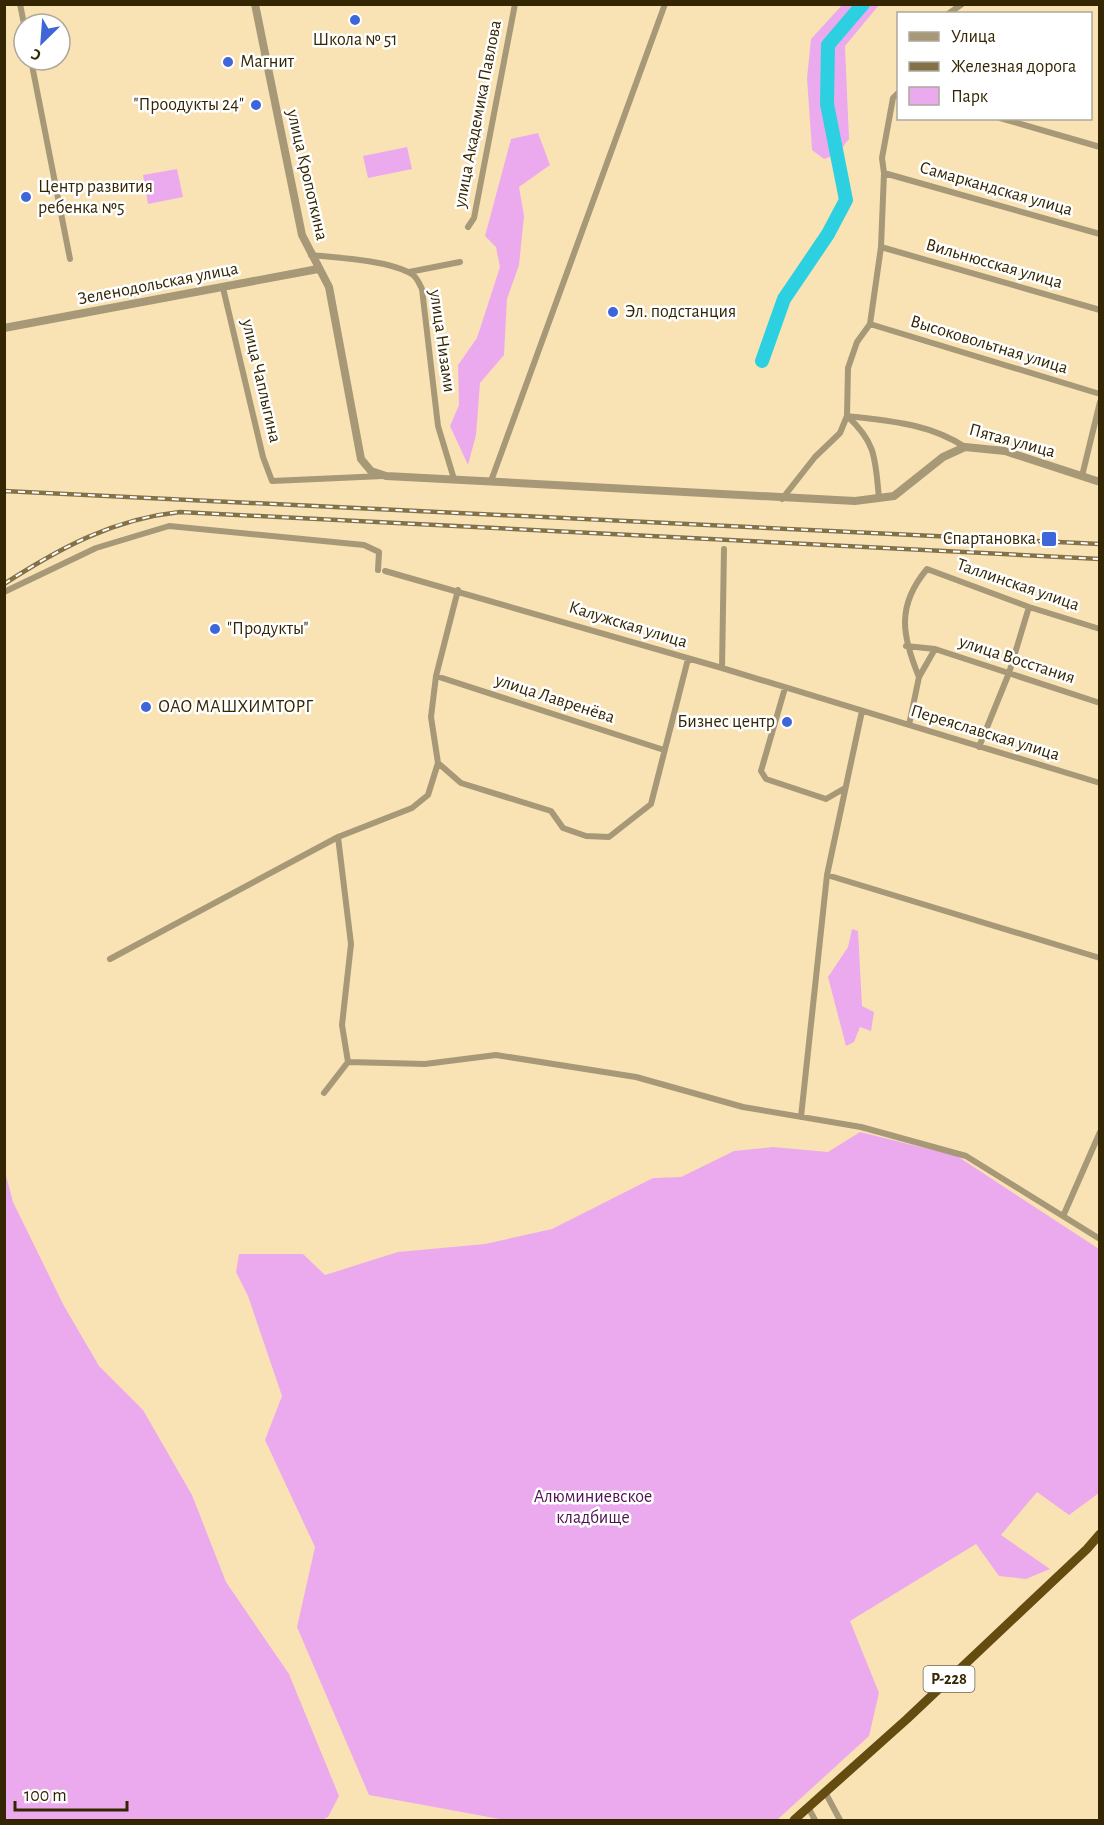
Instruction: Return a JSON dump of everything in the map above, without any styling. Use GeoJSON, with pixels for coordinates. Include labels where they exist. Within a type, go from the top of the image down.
{"type":"FeatureCollection","features":[{"type":"Feature","properties":{"kind":"highway","name":"Р-228"},"geometry":{"type":"LineString","coordinates":[[794,1821],[1095,1545],[1100,1533]]}},
{"type":"Feature","properties":{"kind":"street","name":"улица Кропоткина"},"geometry":{"type":"LineString","coordinates":[[255,4],[302,235],[329,287],[361,459],[371,471],[386,476]]}},
{"type":"Feature","properties":{"kind":"street","name":"улица Академика Павлова"},"geometry":{"type":"LineString","coordinates":[[468,227],[474,218],[515,4]]}},
{"type":"Feature","properties":{"kind":"street"},"geometry":{"type":"LineString","coordinates":[[491,481],[664,4]]}},
{"type":"Feature","properties":{"kind":"street"},"geometry":{"type":"LineString","coordinates":[[33,72],[70,259]]}},
{"type":"Feature","properties":{"kind":"street"},"geometry":{"type":"LineString","coordinates":[[782,499],[815,457],[840,434],[847,416],[848,368],[857,342],[870,324],[881,247],[885,173],[882,158],[893,98],[897,94]]}},
{"type":"Feature","properties":{"kind":"street"},"geometry":{"type":"LineString","coordinates":[[1007,120],[1100,147]]}},
{"type":"Feature","properties":{"kind":"street","name":"Самаркандская улица"},"geometry":{"type":"LineString","coordinates":[[885,173],[1100,234]]}},
{"type":"Feature","properties":{"kind":"street","name":"Вильнюсская улица"},"geometry":{"type":"LineString","coordinates":[[881,247],[1100,310]]}},
{"type":"Feature","properties":{"kind":"street","name":"улица Низами"},"geometry":{"type":"LineString","coordinates":[[311,255],[361,261],[409,272],[417,279],[422,290],[438,426],[454,479]]}},
{"type":"Feature","properties":{"kind":"street"},"geometry":{"type":"LineString","coordinates":[[409,272],[460,262]]}},
{"type":"Feature","properties":{"kind":"street","name":"Зеленодольская улица"},"geometry":{"type":"LineString","coordinates":[[4,328],[318,269]]}},
{"type":"Feature","properties":{"kind":"street","name":"улица Чаплыгина"},"geometry":{"type":"LineString","coordinates":[[223,288],[263,457],[272,481],[386,476]]}},
{"type":"Feature","properties":{"kind":"street","name":"Высоковольтная улица"},"geometry":{"type":"LineString","coordinates":[[870,324],[1100,394]]}},
{"type":"Feature","properties":{"kind":"street"},"geometry":{"type":"LineString","coordinates":[[1083,476],[1100,402]]}},
{"type":"Feature","properties":{"kind":"street"},"geometry":{"type":"LineString","coordinates":[[847,416],[863,431],[870,442],[874,453],[879,498]]}},
{"type":"Feature","properties":{"kind":"street","name":"Пятая улица"},"geometry":{"type":"LineString","coordinates":[[847,416],[911,423],[945,434],[965,447],[1005,451],[1100,482]]}},
{"type":"Feature","properties":{"kind":"street"},"geometry":{"type":"LineString","coordinates":[[386,476],[782,499],[855,501],[894,496],[943,456],[965,447]]}},
{"type":"Feature","properties":{"kind":"street","name":"Калужская улица"},"geometry":{"type":"LineString","coordinates":[[4,592],[96,548],[169,526],[364,545],[379,552],[382,570],[458,590],[862,711]]}},
{"type":"Feature","properties":{"kind":"street"},"geometry":{"type":"LineString","coordinates":[[722,668],[724,549]]}},
{"type":"Feature","properties":{"kind":"street","name":"Таллинская улица"},"geometry":{"type":"LineString","coordinates":[[906,646],[905,608],[916,582],[927,569],[1029,607],[1100,629]]}},
{"type":"Feature","properties":{"kind":"street"},"geometry":{"type":"LineString","coordinates":[[110,959],[338,837],[411,808],[428,795],[438,763],[431,717],[436,676],[458,590]]}},
{"type":"Feature","properties":{"kind":"street"},"geometry":{"type":"LineString","coordinates":[[980,747],[1009,673],[1029,607]]}},
{"type":"Feature","properties":{"kind":"street"},"geometry":{"type":"LineString","coordinates":[[906,646],[935,649]]}},
{"type":"Feature","properties":{"kind":"street"},"geometry":{"type":"LineString","coordinates":[[906,646],[920,677]]}},
{"type":"Feature","properties":{"kind":"street","name":"улица Восстания"},"geometry":{"type":"LineString","coordinates":[[909,726],[920,677],[935,649],[1100,703]]}},
{"type":"Feature","properties":{"kind":"street"},"geometry":{"type":"LineString","coordinates":[[438,763],[461,783],[551,811],[563,828],[586,836],[609,837],[651,804],[688,658]]}},
{"type":"Feature","properties":{"kind":"street","name":"улица Лавренёва"},"geometry":{"type":"LineString","coordinates":[[436,676],[664,750]]}},
{"type":"Feature","properties":{"kind":"street"},"geometry":{"type":"LineString","coordinates":[[784,688],[761,771],[766,779],[826,799],[845,788]]}},
{"type":"Feature","properties":{"kind":"street"},"geometry":{"type":"LineString","coordinates":[[801,1117],[827,874],[862,711]]}},
{"type":"Feature","properties":{"kind":"street","name":"Переяславская улица"},"geometry":{"type":"LineString","coordinates":[[862,711],[1100,783]]}},
{"type":"Feature","properties":{"kind":"street"},"geometry":{"type":"LineString","coordinates":[[324,1092],[348,1062],[342,1025],[351,944],[338,837]]}},
{"type":"Feature","properties":{"kind":"street"},"geometry":{"type":"LineString","coordinates":[[827,874],[1100,958]]}},
{"type":"Feature","properties":{"kind":"street"},"geometry":{"type":"LineString","coordinates":[[348,1062],[425,1064],[496,1055],[636,1077],[743,1107],[861,1127],[966,1156],[1100,1239]]}},
{"type":"Feature","properties":{"kind":"street"},"geometry":{"type":"LineString","coordinates":[[1064,1215],[1100,1132]]}},
{"type":"Feature","properties":{"kind":"street"},"geometry":{"type":"LineString","coordinates":[[825,1792],[840,1821]]}},
{"type":"Feature","properties":{"kind":"street"},"geometry":{"type":"LineString","coordinates":[[808,1808],[815,1821]]}},
{"type":"Feature","properties":{"kind":"green space"},"geometry":{"type":"Polygon","coordinates":[[[843,4],[879,5],[845,46],[849,139],[837,154],[824,159],[812,150],[807,78],[811,39],[843,4]]]}},
{"type":"Feature","properties":{"kind":"green space"},"geometry":{"type":"Polygon","coordinates":[[[538,133],[550,165],[519,187],[524,216],[519,265],[507,299],[504,355],[480,383],[476,435],[468,465],[450,426],[459,405],[458,365],[477,338],[500,267],[496,247],[485,236],[511,139],[538,133]]]}},
{"type":"Feature","properties":{"kind":"green space"},"geometry":{"type":"Polygon","coordinates":[[[407,147],[412,169],[368,178],[363,156],[407,147]]]}},
{"type":"Feature","properties":{"kind":"green space"},"geometry":{"type":"Polygon","coordinates":[[[177,169],[183,197],[148,204],[143,175],[177,169]]]}},
{"type":"Feature","properties":{"kind":"green space"},"geometry":{"type":"Polygon","coordinates":[[[852,929],[858,931],[862,1006],[874,1012],[871,1031],[860,1027],[854,1042],[846,1046],[828,977],[848,947],[852,929]]]}},
{"type":"Feature","properties":{"kind":"green space","name":"Алюминиевское кладбище"},"geometry":{"type":"Polygon","coordinates":[[[860,1132],[957,1156],[1099,1249],[1099,1493],[1069,1515],[1037,1492],[1001,1535],[1050,1569],[1026,1579],[999,1576],[976,1544],[850,1621],[879,1693],[869,1736],[777,1820],[505,1820],[369,1795],[297,1627],[315,1547],[265,1440],[282,1396],[248,1296],[236,1272],[239,1254],[303,1254],[325,1275],[398,1252],[485,1244],[552,1229],[653,1178],[681,1177],[734,1151],[773,1147],[828,1152],[860,1132]]]}},
{"type":"Feature","properties":{"kind":"green space"},"geometry":{"type":"Polygon","coordinates":[[[5,1172],[13,1202],[64,1306],[99,1366],[143,1410],[192,1495],[226,1582],[289,1674],[339,1796],[328,1817],[322,1820],[5,1820],[5,1172]]]}},
{"type":"Feature","properties":{"kind":"waterway"},"geometry":{"type":"LineString","coordinates":[[762,361],[784,299],[828,234],[846,200],[827,104],[828,45],[863,4]]}},
{"type":"Feature","properties":{"kind":"railway"},"geometry":{"type":"LineString","coordinates":[[4,491],[1100,544]]}},
{"type":"Feature","properties":{"kind":"railway"},"geometry":{"type":"LineString","coordinates":[[4,584],[88,537],[132,521],[180,512],[1100,559]]}},
{"type":"Feature","properties":{"kind":"place","name":"Школа № 51"},"geometry":{"type":"Point","coordinates":[355,20]}},
{"type":"Feature","properties":{"kind":"place","name":"Магнит"},"geometry":{"type":"Point","coordinates":[228,62]}},
{"type":"Feature","properties":{"kind":"place","name":"\"Проодукты 24\""},"geometry":{"type":"Point","coordinates":[256,105]}},
{"type":"Feature","properties":{"kind":"place","name":"Центр развития ребенка №5"},"geometry":{"type":"Point","coordinates":[26,197]}},
{"type":"Feature","properties":{"kind":"place","name":"Эл. подстанция"},"geometry":{"type":"Point","coordinates":[613,312]}},
{"type":"Feature","properties":{"kind":"place","name":"Спартановка"},"geometry":{"type":"Point","coordinates":[1049,539]}},
{"type":"Feature","properties":{"kind":"place","name":"\"Продукты\""},"geometry":{"type":"Point","coordinates":[215,629]}},
{"type":"Feature","properties":{"kind":"place","name":"ОАО МАШХИМТОРГ"},"geometry":{"type":"Point","coordinates":[146,707]}},
{"type":"Feature","properties":{"kind":"place","name":"Бизнес центр"},"geometry":{"type":"Point","coordinates":[787,722]}}]}
